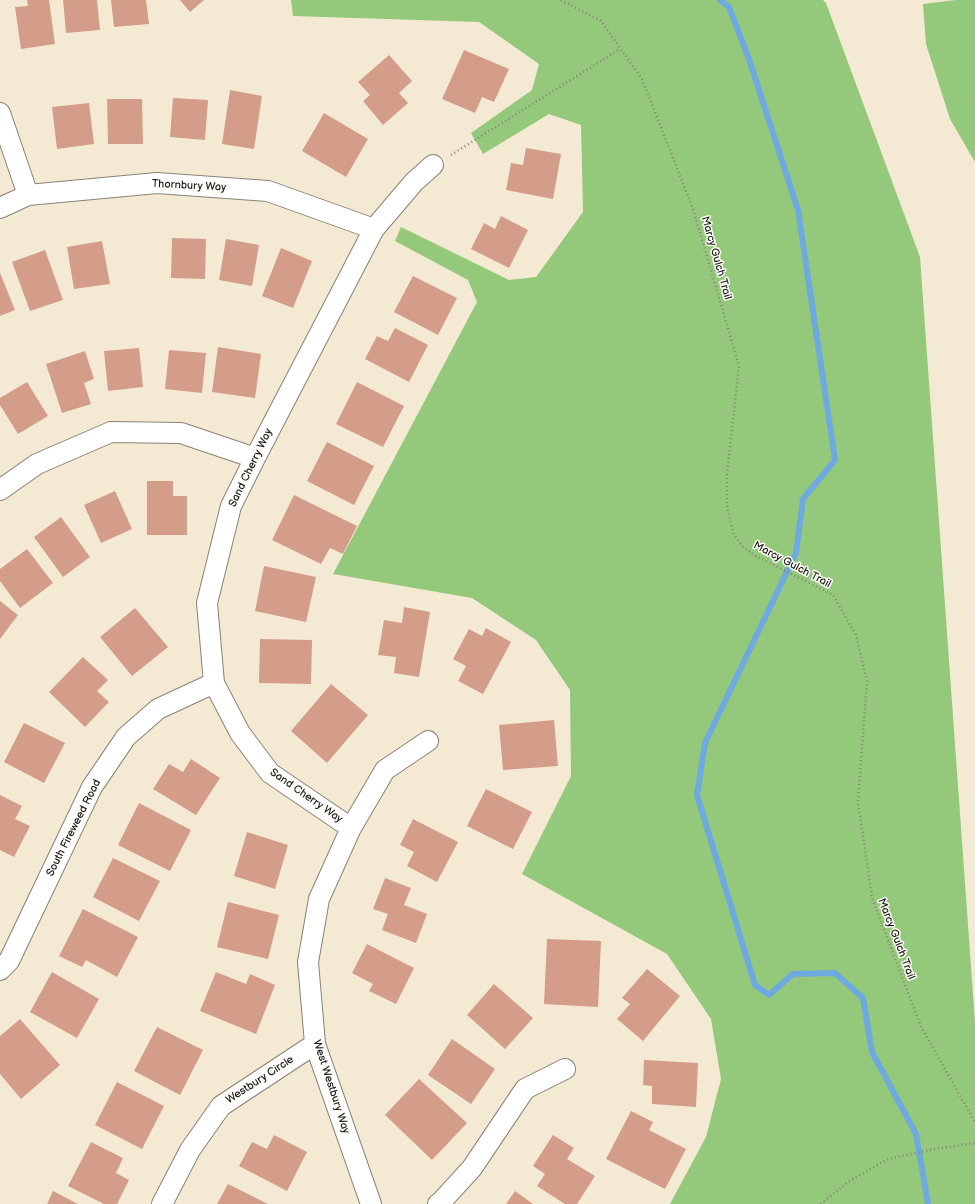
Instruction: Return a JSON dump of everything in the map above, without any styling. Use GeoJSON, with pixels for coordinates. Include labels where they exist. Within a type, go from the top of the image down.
{"type":"FeatureCollection","features":[{"type":"Feature","properties":{"kind":"street"},"geometry":{"type":"LineString","coordinates":[[0,113],[28,195]]}},
{"type":"Feature","properties":{"kind":"street","name":"Sand Cherry Way"},"geometry":{"type":"LineString","coordinates":[[351,828],[270,773],[240,733],[214,683],[207,603],[230,506],[374,229],[414,182],[433,165]]}},
{"type":"Feature","properties":{"kind":"street","name":"Thornbury Way"},"geometry":{"type":"LineString","coordinates":[[0,208],[28,195],[157,183],[268,191],[374,229]]}},
{"type":"Feature","properties":{"kind":"street"},"geometry":{"type":"LineString","coordinates":[[0,490],[37,464],[111,432],[181,433],[255,458]]}},
{"type":"Feature","properties":{"kind":"street","name":"South Fireweed Road"},"geometry":{"type":"LineString","coordinates":[[0,970],[9,961],[92,787],[126,737],[158,709],[214,683]]}},
{"type":"Feature","properties":{"kind":"street","name":"West Westbury Way"},"geometry":{"type":"LineString","coordinates":[[371,1204],[315,1044],[308,962],[319,899],[351,828],[385,770],[428,741]]}},
{"type":"Feature","properties":{"kind":"street","name":"Westbury Circle"},"geometry":{"type":"LineString","coordinates":[[162,1204],[190,1150],[221,1106],[315,1044]]}},
{"type":"Feature","properties":{"kind":"street"},"geometry":{"type":"LineString","coordinates":[[438,1204],[472,1168],[525,1089],[565,1070]]}},
{"type":"Feature","properties":{"kind":"path","name":"Marcy Gulch Trail"},"geometry":{"type":"LineString","coordinates":[[561,0],[601,21],[642,79],[693,209],[739,366],[727,474],[727,507],[734,535],[742,546],[754,555],[833,595],[856,635],[867,682],[858,801],[872,898],[921,1027],[975,1122]]}},
{"type":"Feature","properties":{"kind":"path"},"geometry":{"type":"LineString","coordinates":[[433,165],[620,49]]}},
{"type":"Feature","properties":{"kind":"path"},"geometry":{"type":"LineString","coordinates":[[821,1204],[848,1182],[888,1159],[975,1142]]}},
{"type":"Feature","properties":{"kind":"green space"},"geometry":{"type":"Polygon","coordinates":[[[291,0],[823,0],[826,3],[920,257],[975,1022],[975,1204],[670,1204],[706,1137],[721,1079],[711,1019],[667,954],[522,874],[571,776],[570,690],[536,640],[472,598],[333,574],[477,302],[468,280],[395,241],[401,227],[509,280],[536,277],[583,212],[581,125],[549,114],[483,154],[471,133],[532,90],[539,64],[479,22],[293,16],[291,0]]]}},
{"type":"Feature","properties":{"kind":"green space"},"geometry":{"type":"Polygon","coordinates":[[[956,0],[975,0],[975,162],[950,119],[926,44],[923,4],[956,0]]]}},
{"type":"Feature","properties":{"kind":"building"},"geometry":{"type":"Polygon","coordinates":[[[27,0],[49,0],[55,44],[21,49],[15,7],[28,6],[27,0]]]}},
{"type":"Feature","properties":{"kind":"building"},"geometry":{"type":"Polygon","coordinates":[[[63,0],[97,0],[100,30],[66,33],[63,0]]]}},
{"type":"Feature","properties":{"kind":"building"},"geometry":{"type":"Polygon","coordinates":[[[111,0],[146,0],[149,24],[114,27],[111,0]]]}},
{"type":"Feature","properties":{"kind":"building"},"geometry":{"type":"Polygon","coordinates":[[[180,0],[204,0],[190,12],[180,0]]]}},
{"type":"Feature","properties":{"kind":"building"},"geometry":{"type":"Polygon","coordinates":[[[464,50],[509,69],[494,102],[482,97],[475,113],[442,99],[464,50]]]}},
{"type":"Feature","properties":{"kind":"building"},"geometry":{"type":"Polygon","coordinates":[[[389,55],[412,81],[399,93],[408,103],[383,125],[363,101],[370,95],[358,82],[389,55]]]}},
{"type":"Feature","properties":{"kind":"building"},"geometry":{"type":"Polygon","coordinates":[[[230,90],[262,96],[254,149],[222,144],[230,90]]]}},
{"type":"Feature","properties":{"kind":"building"},"geometry":{"type":"Polygon","coordinates":[[[173,98],[208,100],[205,140],[170,137],[173,98]]]}},
{"type":"Feature","properties":{"kind":"building"},"geometry":{"type":"Polygon","coordinates":[[[107,99],[142,99],[143,144],[108,144],[107,99]]]}},
{"type":"Feature","properties":{"kind":"building"},"geometry":{"type":"Polygon","coordinates":[[[89,103],[94,144],[57,149],[52,107],[89,103]]]}},
{"type":"Feature","properties":{"kind":"building"},"geometry":{"type":"Polygon","coordinates":[[[324,113],[368,139],[346,177],[302,151],[324,113]]]}},
{"type":"Feature","properties":{"kind":"building"},"geometry":{"type":"Polygon","coordinates":[[[526,148],[561,154],[553,199],[506,190],[511,163],[523,165],[526,148]]]}},
{"type":"Feature","properties":{"kind":"building"},"geometry":{"type":"Polygon","coordinates":[[[501,216],[528,230],[509,268],[471,249],[484,223],[495,229],[501,216]]]}},
{"type":"Feature","properties":{"kind":"building"},"geometry":{"type":"Polygon","coordinates":[[[172,238],[206,239],[205,279],[171,278],[172,238]]]}},
{"type":"Feature","properties":{"kind":"building"},"geometry":{"type":"Polygon","coordinates":[[[226,239],[259,245],[252,286],[219,280],[226,239]]]}},
{"type":"Feature","properties":{"kind":"building"},"geometry":{"type":"Polygon","coordinates":[[[102,241],[110,284],[74,289],[67,247],[102,241]]]}},
{"type":"Feature","properties":{"kind":"building"},"geometry":{"type":"Polygon","coordinates":[[[281,248],[312,261],[293,308],[262,296],[281,248]]]}},
{"type":"Feature","properties":{"kind":"building"},"geometry":{"type":"Polygon","coordinates":[[[45,250],[63,300],[30,311],[12,262],[45,250]]]}},
{"type":"Feature","properties":{"kind":"building"},"geometry":{"type":"Polygon","coordinates":[[[0,273],[15,310],[0,316],[0,273]]]}},
{"type":"Feature","properties":{"kind":"building"},"geometry":{"type":"Polygon","coordinates":[[[413,276],[457,298],[438,335],[394,312],[413,276]]]}},
{"type":"Feature","properties":{"kind":"building"},"geometry":{"type":"Polygon","coordinates":[[[395,328],[428,345],[409,382],[365,359],[377,336],[388,341],[395,328]]]}},
{"type":"Feature","properties":{"kind":"building"},"geometry":{"type":"Polygon","coordinates":[[[218,347],[261,354],[255,398],[212,392],[218,347]]]}},
{"type":"Feature","properties":{"kind":"building"},"geometry":{"type":"Polygon","coordinates":[[[139,348],[143,387],[108,391],[104,351],[139,348]]]}},
{"type":"Feature","properties":{"kind":"building"},"geometry":{"type":"Polygon","coordinates":[[[169,350],[206,353],[202,393],[165,389],[169,350]]]}},
{"type":"Feature","properties":{"kind":"building"},"geometry":{"type":"Polygon","coordinates":[[[85,351],[94,379],[84,383],[91,404],[62,413],[46,364],[85,351]]]}},
{"type":"Feature","properties":{"kind":"building"},"geometry":{"type":"Polygon","coordinates":[[[27,382],[48,416],[18,434],[0,405],[0,398],[27,382]]]}},
{"type":"Feature","properties":{"kind":"building"},"geometry":{"type":"Polygon","coordinates":[[[357,382],[404,406],[383,447],[336,424],[357,382]]]}},
{"type":"Feature","properties":{"kind":"building"},"geometry":{"type":"Polygon","coordinates":[[[327,442],[374,466],[354,505],[307,481],[327,442]]]}},
{"type":"Feature","properties":{"kind":"building"},"geometry":{"type":"Polygon","coordinates":[[[147,481],[173,481],[173,496],[187,496],[187,535],[147,535],[147,481]]]}},
{"type":"Feature","properties":{"kind":"building"},"geometry":{"type":"Polygon","coordinates":[[[115,491],[132,529],[101,543],[84,505],[115,491]]]}},
{"type":"Feature","properties":{"kind":"building"},"geometry":{"type":"Polygon","coordinates":[[[294,495],[357,526],[343,554],[330,548],[321,564],[272,540],[294,495]]]}},
{"type":"Feature","properties":{"kind":"building"},"geometry":{"type":"Polygon","coordinates":[[[61,517],[90,557],[63,577],[34,537],[61,517]]]}},
{"type":"Feature","properties":{"kind":"building"},"geometry":{"type":"Polygon","coordinates":[[[27,549],[53,583],[20,608],[0,581],[0,569],[27,549]]]}},
{"type":"Feature","properties":{"kind":"building"},"geometry":{"type":"Polygon","coordinates":[[[264,566],[316,577],[306,622],[255,611],[264,566]]]}},
{"type":"Feature","properties":{"kind":"building"},"geometry":{"type":"Polygon","coordinates":[[[0,601],[18,615],[0,639],[0,601]]]}},
{"type":"Feature","properties":{"kind":"building"},"geometry":{"type":"Polygon","coordinates":[[[404,607],[430,612],[419,677],[394,673],[396,657],[378,655],[384,620],[402,623],[404,607]]]}},
{"type":"Feature","properties":{"kind":"building"},"geometry":{"type":"Polygon","coordinates":[[[135,608],[168,647],[132,676],[100,637],[135,608]]]}},
{"type":"Feature","properties":{"kind":"building"},"geometry":{"type":"Polygon","coordinates":[[[486,628],[511,642],[483,694],[458,681],[466,666],[453,659],[469,629],[482,636],[486,628]]]}},
{"type":"Feature","properties":{"kind":"building"},"geometry":{"type":"Polygon","coordinates":[[[260,639],[312,640],[311,684],[259,683],[260,639]]]}},
{"type":"Feature","properties":{"kind":"building"},"geometry":{"type":"Polygon","coordinates":[[[83,657],[108,680],[97,691],[109,702],[85,727],[49,692],[83,657]]]}},
{"type":"Feature","properties":{"kind":"building"},"geometry":{"type":"Polygon","coordinates":[[[331,684],[368,715],[327,763],[291,731],[331,684]]]}},
{"type":"Feature","properties":{"kind":"building"},"geometry":{"type":"Polygon","coordinates":[[[554,720],[558,766],[503,770],[499,725],[554,720]]]}},
{"type":"Feature","properties":{"kind":"building"},"geometry":{"type":"Polygon","coordinates":[[[24,723],[65,743],[44,783],[4,762],[24,723]]]}},
{"type":"Feature","properties":{"kind":"building"},"geometry":{"type":"Polygon","coordinates":[[[191,759],[220,778],[196,815],[153,789],[169,764],[183,772],[191,759]]]}},
{"type":"Feature","properties":{"kind":"building"},"geometry":{"type":"Polygon","coordinates":[[[486,789],[532,812],[513,849],[467,826],[486,789]]]}},
{"type":"Feature","properties":{"kind":"building"},"geometry":{"type":"Polygon","coordinates":[[[0,795],[22,806],[15,819],[30,826],[14,857],[0,850],[0,795]]]}},
{"type":"Feature","properties":{"kind":"building"},"geometry":{"type":"Polygon","coordinates":[[[139,803],[191,830],[170,871],[118,845],[139,803]]]}},
{"type":"Feature","properties":{"kind":"building"},"geometry":{"type":"Polygon","coordinates":[[[413,819],[458,842],[437,882],[407,866],[414,852],[400,845],[413,819]]]}},
{"type":"Feature","properties":{"kind":"building"},"geometry":{"type":"Polygon","coordinates":[[[247,832],[288,845],[275,889],[234,876],[247,832]]]}},
{"type":"Feature","properties":{"kind":"building"},"geometry":{"type":"Polygon","coordinates":[[[113,858],[160,881],[139,921],[93,897],[113,858]]]}},
{"type":"Feature","properties":{"kind":"building"},"geometry":{"type":"Polygon","coordinates":[[[385,878],[411,888],[404,905],[427,914],[416,943],[382,930],[388,914],[373,909],[385,878]]]}},
{"type":"Feature","properties":{"kind":"building"},"geometry":{"type":"Polygon","coordinates":[[[228,902],[279,915],[268,959],[217,947],[228,902]]]}},
{"type":"Feature","properties":{"kind":"building"},"geometry":{"type":"Polygon","coordinates":[[[83,909],[138,937],[117,977],[86,960],[82,967],[59,956],[83,909]]]}},
{"type":"Feature","properties":{"kind":"building"},"geometry":{"type":"Polygon","coordinates":[[[547,939],[601,941],[598,1007],[544,1004],[547,939]]]}},
{"type":"Feature","properties":{"kind":"building"},"geometry":{"type":"Polygon","coordinates":[[[367,944],[414,968],[396,1004],[369,991],[373,984],[352,973],[367,944]]]}},
{"type":"Feature","properties":{"kind":"building"},"geometry":{"type":"Polygon","coordinates":[[[647,969],[680,996],[643,1041],[617,1019],[630,1004],[622,998],[647,969]]]}},
{"type":"Feature","properties":{"kind":"building"},"geometry":{"type":"Polygon","coordinates":[[[52,972],[99,999],[77,1038],[30,1012],[52,972]]]}},
{"type":"Feature","properties":{"kind":"building"},"geometry":{"type":"Polygon","coordinates":[[[216,972],[246,984],[250,974],[275,985],[256,1034],[200,1011],[216,972]]]}},
{"type":"Feature","properties":{"kind":"building"},"geometry":{"type":"Polygon","coordinates":[[[494,984],[533,1018],[505,1049],[467,1015],[494,984]]]}},
{"type":"Feature","properties":{"kind":"building"},"geometry":{"type":"Polygon","coordinates":[[[20,1019],[60,1065],[21,1099],[0,1074],[0,1036],[20,1019]]]}},
{"type":"Feature","properties":{"kind":"building"},"geometry":{"type":"Polygon","coordinates":[[[157,1027],[203,1050],[180,1095],[134,1071],[157,1027]]]}},
{"type":"Feature","properties":{"kind":"building"},"geometry":{"type":"Polygon","coordinates":[[[452,1039],[495,1069],[471,1104],[428,1075],[452,1039]]]}},
{"type":"Feature","properties":{"kind":"building"},"geometry":{"type":"Polygon","coordinates":[[[644,1060],[698,1063],[696,1107],[652,1104],[652,1086],[643,1085],[644,1060]]]}},
{"type":"Feature","properties":{"kind":"building"},"geometry":{"type":"Polygon","coordinates":[[[419,1079],[467,1123],[432,1160],[385,1115],[419,1079]]]}},
{"type":"Feature","properties":{"kind":"building"},"geometry":{"type":"Polygon","coordinates":[[[117,1082],[164,1106],[142,1149],[95,1125],[117,1082]]]}},
{"type":"Feature","properties":{"kind":"building"},"geometry":{"type":"Polygon","coordinates":[[[631,1111],[653,1122],[649,1130],[686,1149],[665,1189],[606,1159],[631,1111]]]}},
{"type":"Feature","properties":{"kind":"building"},"geometry":{"type":"Polygon","coordinates":[[[274,1135],[307,1152],[287,1191],[239,1166],[252,1142],[267,1149],[274,1135]]]}},
{"type":"Feature","properties":{"kind":"building"},"geometry":{"type":"Polygon","coordinates":[[[553,1135],[574,1148],[567,1159],[595,1176],[577,1204],[565,1204],[537,1186],[545,1174],[533,1166],[553,1135]]]}},
{"type":"Feature","properties":{"kind":"building"},"geometry":{"type":"Polygon","coordinates":[[[91,1142],[123,1158],[116,1173],[129,1180],[117,1204],[104,1204],[68,1186],[91,1142]]]}},
{"type":"Feature","properties":{"kind":"building"},"geometry":{"type":"Polygon","coordinates":[[[228,1184],[268,1204],[217,1204],[228,1184]]]}},
{"type":"Feature","properties":{"kind":"building"},"geometry":{"type":"Polygon","coordinates":[[[53,1191],[78,1204],[47,1204],[53,1191]]]}},
{"type":"Feature","properties":{"kind":"building"},"geometry":{"type":"Polygon","coordinates":[[[515,1191],[533,1204],[506,1204],[515,1191]]]}},
{"type":"Feature","properties":{"kind":"waterway"},"geometry":{"type":"LineString","coordinates":[[720,0],[729,7],[749,59],[798,210],[835,460],[803,499],[796,553],[705,743],[697,795],[755,985],[769,995],[793,974],[835,973],[863,998],[872,1052],[916,1134],[928,1204]]}}]}
